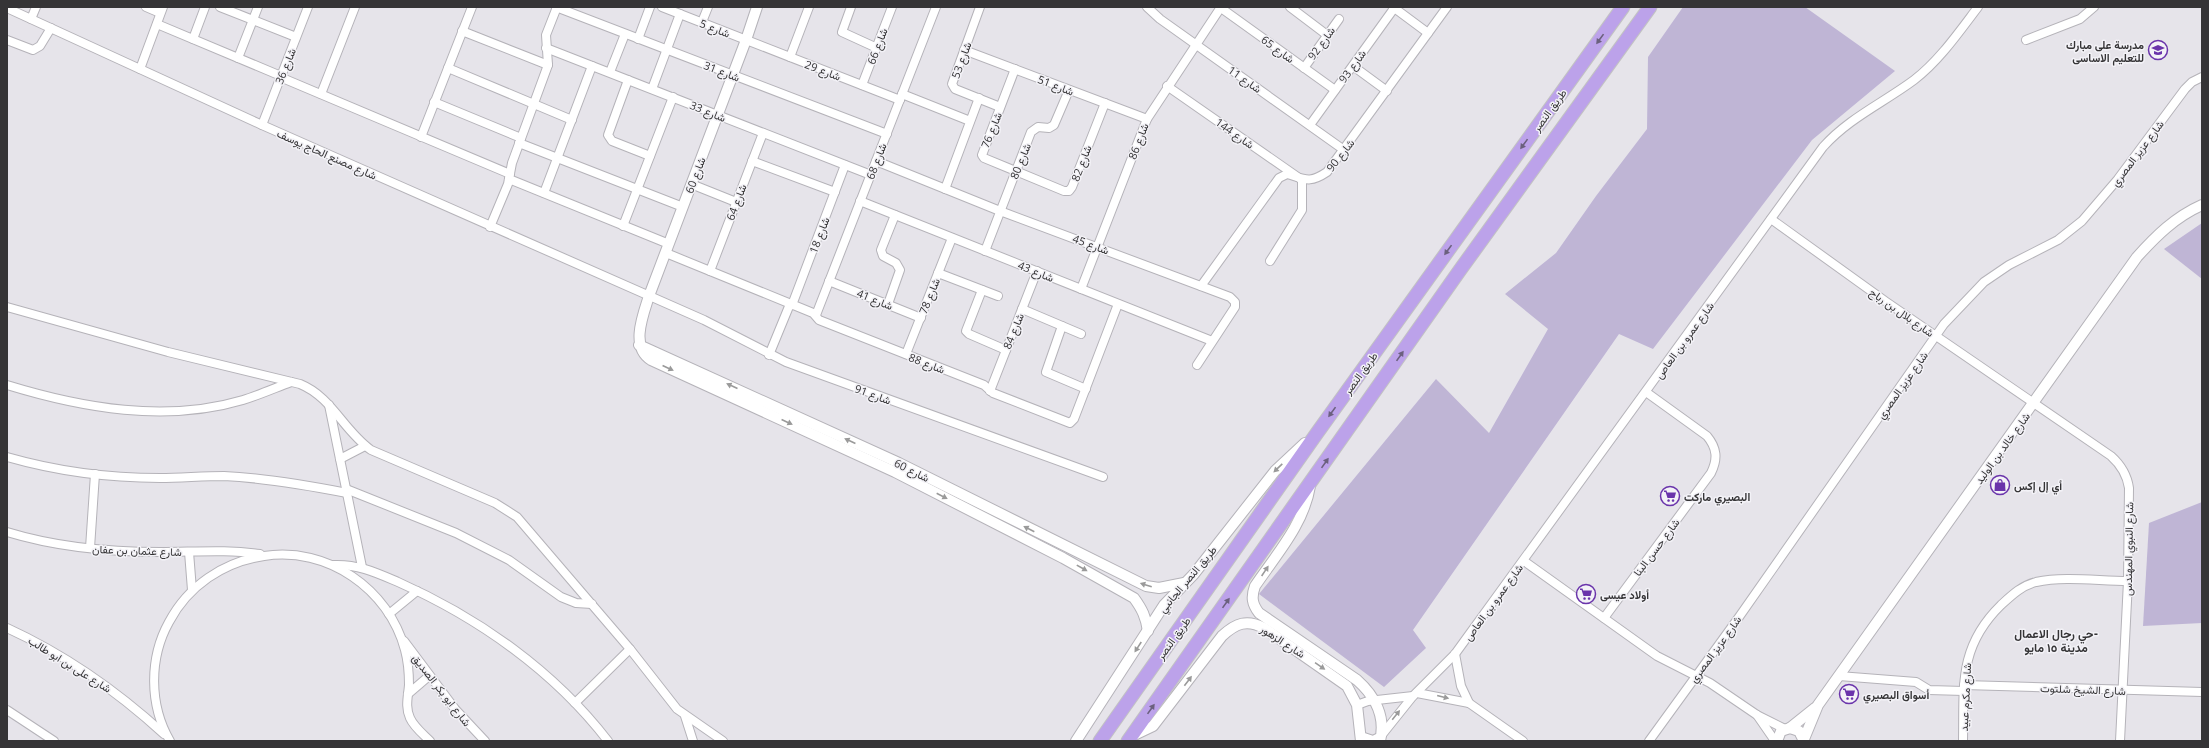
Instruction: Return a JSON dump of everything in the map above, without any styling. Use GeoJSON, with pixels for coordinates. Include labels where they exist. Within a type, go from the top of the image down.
{"type":"FeatureCollection","features":[{"type":"Feature","properties":{"kind":"highway","name":"طريق النصر"},"geometry":{"type":"LineString","coordinates":[[1100,741],[1317,433],[1623,7]]}},
{"type":"Feature","properties":{"kind":"highway","name":"طريق النصر"},"geometry":{"type":"LineString","coordinates":[[1130,739],[1310,486],[1422,324],[1650,7]]}},
{"type":"Feature","properties":{"kind":"highway"},"geometry":{"type":"LineString","coordinates":[[1512,160],[1518,172],[1530,174]]}},
{"type":"Feature","properties":{"kind":"highway"},"geometry":{"type":"LineString","coordinates":[[1498,180],[1510,183],[1516,195]]}},
{"type":"Feature","properties":{"kind":"street"},"geometry":{"type":"LineString","coordinates":[[31,19],[36,7]]}},
{"type":"Feature","properties":{"kind":"street"},"geometry":{"type":"LineString","coordinates":[[140,69],[162,10],[146,7]]}},
{"type":"Feature","properties":{"kind":"street"},"geometry":{"type":"LineString","coordinates":[[193,38],[205,7]]}},
{"type":"Feature","properties":{"kind":"street"},"geometry":{"type":"LineString","coordinates":[[220,7],[296,37]]}},
{"type":"Feature","properties":{"kind":"street"},"geometry":{"type":"LineString","coordinates":[[238,58],[258,7]]}},
{"type":"Feature","properties":{"kind":"street","name":"شارع 36"},"geometry":{"type":"LineString","coordinates":[[262,125],[308,7]]}},
{"type":"Feature","properties":{"kind":"street"},"geometry":{"type":"LineString","coordinates":[[322,94],[355,7]]}},
{"type":"Feature","properties":{"kind":"street"},"geometry":{"type":"LineString","coordinates":[[421,137],[472,7]]}},
{"type":"Feature","properties":{"kind":"street"},"geometry":{"type":"LineString","coordinates":[[490,226],[509,177],[520,141],[548,65],[546,35],[557,7]]}},
{"type":"Feature","properties":{"kind":"street","name":"شارع 31"},"geometry":{"type":"LineString","coordinates":[[557,7],[887,134]]}},
{"type":"Feature","properties":{"kind":"street"},"geometry":{"type":"LineString","coordinates":[[638,39],[650,7]]}},
{"type":"Feature","properties":{"kind":"street","name":"شارع 5"},"geometry":{"type":"LineString","coordinates":[[662,7],[746,40]]}},
{"type":"Feature","properties":{"kind":"street"},"geometry":{"type":"LineString","coordinates":[[702,22],[708,7]]}},
{"type":"Feature","properties":{"kind":"street","name":"شارع 60"},"geometry":{"type":"LineString","coordinates":[[757,7],[668,248],[648,296],[640,327],[639,345],[645,356],[650,360],[868,454],[1065,553],[1146,586],[1159,588],[1184,583]]}},
{"type":"Feature","properties":{"kind":"street"},"geometry":{"type":"LineString","coordinates":[[790,57],[809,7]]}},
{"type":"Feature","properties":{"kind":"street"},"geometry":{"type":"LineString","coordinates":[[851,7],[842,32],[877,48]]}},
{"type":"Feature","properties":{"kind":"street","name":"شارع 66"},"geometry":{"type":"LineString","coordinates":[[862,85],[892,7]]}},
{"type":"Feature","properties":{"kind":"street","name":"شارع 68"},"geometry":{"type":"LineString","coordinates":[[816,315],[936,7]]}},
{"type":"Feature","properties":{"kind":"street","name":"شارع 53"},"geometry":{"type":"LineString","coordinates":[[980,7],[952,86],[1000,107]]}},
{"type":"Feature","properties":{"kind":"street","name":"شارع 11"},"geometry":{"type":"LineString","coordinates":[[1148,7],[1160,19],[1344,150]]}},
{"type":"Feature","properties":{"kind":"street"},"geometry":{"type":"LineString","coordinates":[[1290,7],[1327,35]]}},
{"type":"Feature","properties":{"kind":"street"},"geometry":{"type":"LineString","coordinates":[[1394,7],[1428,33]]}},
{"type":"Feature","properties":{"kind":"street","name":"شارع 93"},"geometry":{"type":"LineString","coordinates":[[1310,126],[1394,7]]}},
{"type":"Feature","properties":{"kind":"street","name":"شارع 90"},"geometry":{"type":"LineString","coordinates":[[1201,286],[1279,178],[1287,174],[1302,180],[1315,179],[1327,172],[1447,7]]}},
{"type":"Feature","properties":{"kind":"street","name":"شارع عمرو بن العاص"},"geometry":{"type":"LineString","coordinates":[[1381,738],[1415,694],[1455,654],[1823,147],[1837,131],[1925,70],[1946,48],[1978,7]]}},
{"type":"Feature","properties":{"kind":"street"},"geometry":{"type":"LineString","coordinates":[[2026,40],[2080,19],[2094,7]]}},
{"type":"Feature","properties":{"kind":"street","name":"شارع مصنع الحاج يوسف"},"geometry":{"type":"LineString","coordinates":[[7,8],[262,125],[648,296]]}},
{"type":"Feature","properties":{"kind":"street","name":"شارع 86"},"geometry":{"type":"LineString","coordinates":[[1081,289],[1147,119],[1167,86],[1221,8]]}},
{"type":"Feature","properties":{"kind":"street","name":"شارع 65"},"geometry":{"type":"LineString","coordinates":[[1221,8],[1335,90]]}},
{"type":"Feature","properties":{"kind":"street"},"geometry":{"type":"LineString","coordinates":[[652,89],[680,14]]}},
{"type":"Feature","properties":{"kind":"street","name":"شارع 92"},"geometry":{"type":"LineString","coordinates":[[1304,68],[1339,19]]}},
{"type":"Feature","properties":{"kind":"street","name":"شارع 88"},"geometry":{"type":"LineString","coordinates":[[157,24],[193,38],[421,137],[544,193],[624,226],[710,271],[816,315],[819,320],[984,385],[990,391],[1070,423],[1074,419],[1118,304]]}},
{"type":"Feature","properties":{"kind":"street"},"geometry":{"type":"LineString","coordinates":[[7,40],[33,50],[40,46],[51,28]]}},
{"type":"Feature","properties":{"kind":"street"},"geometry":{"type":"LineString","coordinates":[[462,31],[548,65]]}},
{"type":"Feature","properties":{"kind":"street"},"geometry":{"type":"LineString","coordinates":[[610,72],[625,34]]}},
{"type":"Feature","properties":{"kind":"street","name":"شارع 29"},"geometry":{"type":"LineString","coordinates":[[746,40],[862,85],[970,121]]}},
{"type":"Feature","properties":{"kind":"street","name":"شارع 33"},"geometry":{"type":"LineString","coordinates":[[546,48],[871,174]]}},
{"type":"Feature","properties":{"kind":"street","name":"شارع 51"},"geometry":{"type":"LineString","coordinates":[[964,50],[1147,119]]}},
{"type":"Feature","properties":{"kind":"street"},"geometry":{"type":"LineString","coordinates":[[544,193],[592,66]]}},
{"type":"Feature","properties":{"kind":"street"},"geometry":{"type":"LineString","coordinates":[[1353,66],[1386,91]]}},
{"type":"Feature","properties":{"kind":"street"},"geometry":{"type":"LineString","coordinates":[[448,68],[572,120]]}},
{"type":"Feature","properties":{"kind":"street","name":"شارع 76"},"geometry":{"type":"LineString","coordinates":[[1015,69],[982,155],[984,158],[1016,171]]}},
{"type":"Feature","properties":{"kind":"street","name":"شارع عزيز المصري"},"geometry":{"type":"LineString","coordinates":[[1649,741],[1936,336],[1963,303],[1984,282],[2009,265],[2058,240],[2082,221],[2118,178],[2185,89],[2192,82],[2202,77]]}},
{"type":"Feature","properties":{"kind":"street"},"geometry":{"type":"LineString","coordinates":[[628,80],[608,135],[612,141],[650,156]]}},
{"type":"Feature","properties":{"kind":"street","name":"شارع 144"},"geometry":{"type":"LineString","coordinates":[[1167,86],[1302,180]]}},
{"type":"Feature","properties":{"kind":"street","name":"شارع 80"},"geometry":{"type":"LineString","coordinates":[[984,251],[1033,130],[1041,126],[1049,128],[1054,125],[1069,90]]}},
{"type":"Feature","properties":{"kind":"street"},"geometry":{"type":"LineString","coordinates":[[624,226],[673,97]]}},
{"type":"Feature","properties":{"kind":"street"},"geometry":{"type":"LineString","coordinates":[[945,189],[979,98]]}},
{"type":"Feature","properties":{"kind":"street"},"geometry":{"type":"LineString","coordinates":[[434,102],[557,158],[683,207]]}},
{"type":"Feature","properties":{"kind":"street","name":"شارع 82"},"geometry":{"type":"LineString","coordinates":[[1016,171],[1069,191],[1105,103]]}},
{"type":"Feature","properties":{"kind":"street","name":"شارع 64"},"geometry":{"type":"LineString","coordinates":[[710,271],[762,133]]}},
{"type":"Feature","properties":{"kind":"street"},"geometry":{"type":"LineString","coordinates":[[752,161],[835,192]]}},
{"type":"Feature","properties":{"kind":"street","name":"شارع 45"},"geometry":{"type":"LineString","coordinates":[[876,161],[1000,211],[1230,297],[1235,302],[1234,309],[1197,365]]}},
{"type":"Feature","properties":{"kind":"street","name":"شارع 18"},"geometry":{"type":"LineString","coordinates":[[769,355],[791,304],[845,165]]}},
{"type":"Feature","properties":{"kind":"street"},"geometry":{"type":"LineString","coordinates":[[1270,261],[1302,210],[1302,180]]}},
{"type":"Feature","properties":{"kind":"street"},"geometry":{"type":"LineString","coordinates":[[691,184],[736,202]]}},
{"type":"Feature","properties":{"kind":"street","name":"شارع 43"},"geometry":{"type":"LineString","coordinates":[[860,202],[1212,341]]}},
{"type":"Feature","properties":{"kind":"street","name":"شارع خالد بن الوليد"},"geometry":{"type":"LineString","coordinates":[[1804,740],[1818,706],[2137,257],[2170,224],[2202,205]]}},
{"type":"Feature","properties":{"kind":"street"},"geometry":{"type":"LineString","coordinates":[[888,304],[900,270],[896,263],[883,256],[881,250],[895,215]]}},
{"type":"Feature","properties":{"kind":"street","name":"شارع بلال بن رباح"},"geometry":{"type":"LineString","coordinates":[[1771,219],[1936,336],[2034,403]]}},
{"type":"Feature","properties":{"kind":"street","name":"شارع 78"},"geometry":{"type":"LineString","coordinates":[[906,354],[952,238]]}},
{"type":"Feature","properties":{"kind":"street","name":"شارع 84"},"geometry":{"type":"LineString","coordinates":[[990,391],[1037,271]]}},
{"type":"Feature","properties":{"kind":"street"},"geometry":{"type":"LineString","coordinates":[[938,273],[998,296]]}},
{"type":"Feature","properties":{"kind":"street","name":"شارع 41"},"geometry":{"type":"LineString","coordinates":[[829,281],[921,318]]}},
{"type":"Feature","properties":{"kind":"street"},"geometry":{"type":"LineString","coordinates":[[982,290],[966,331],[969,334],[1006,350]]}},
{"type":"Feature","properties":{"kind":"street","name":"شارع 91"},"geometry":{"type":"LineString","coordinates":[[648,296],[704,320],[769,355],[965,428],[1103,477]]}},
{"type":"Feature","properties":{"kind":"street"},"geometry":{"type":"LineString","coordinates":[[7,307],[168,352],[292,382],[314,391],[329,403],[351,433],[365,446],[379,454],[495,503],[512,513],[523,523],[630,649],[670,701],[685,716],[723,741]]}},
{"type":"Feature","properties":{"kind":"street"},"geometry":{"type":"LineString","coordinates":[[1022,310],[1081,334]]}},
{"type":"Feature","properties":{"kind":"street"},"geometry":{"type":"LineString","coordinates":[[1062,326],[1046,372],[1086,389]]}},
{"type":"Feature","properties":{"kind":"street"},"geometry":{"type":"LineString","coordinates":[[7,385],[88,405],[122,410],[160,411],[223,404],[243,400],[292,382]]}},
{"type":"Feature","properties":{"kind":"street","name":"شارع حسن البنا"},"geometry":{"type":"LineString","coordinates":[[1604,618],[1711,473],[1716,458],[1712,441],[1707,436],[1646,392]]}},
{"type":"Feature","properties":{"kind":"street"},"geometry":{"type":"LineString","coordinates":[[329,403],[362,567]]}},
{"type":"Feature","properties":{"kind":"street","name":"شارع النبوي المهندس"},"geometry":{"type":"LineString","coordinates":[[2034,403],[2111,456],[2125,472],[2128,488],[2128,581],[2120,741]]}},
{"type":"Feature","properties":{"kind":"street","name":"طريق النصر الجانبي"},"geometry":{"type":"LineString","coordinates":[[1076,741],[1164,606],[1194,574],[1275,471],[1317,433]]}},
{"type":"Feature","properties":{"kind":"street"},"geometry":{"type":"LineString","coordinates":[[340,459],[365,446]]}},
{"type":"Feature","properties":{"kind":"street"},"geometry":{"type":"LineString","coordinates":[[7,457],[43,466],[95,474],[159,478],[223,476],[347,491],[456,534],[509,560],[561,597],[576,602],[592,604]]}},
{"type":"Feature","properties":{"kind":"street"},"geometry":{"type":"LineString","coordinates":[[90,548],[95,474]]}},
{"type":"Feature","properties":{"kind":"street","name":"شارع الزهور"},"geometry":{"type":"LineString","coordinates":[[1310,486],[1305,506],[1298,522],[1255,586],[1252,593],[1253,604],[1259,613],[1357,680],[1374,700],[1380,714],[1381,738]]}},
{"type":"Feature","properties":{"kind":"street","name":"شارع عثمان بن عفان"},"geometry":{"type":"LineString","coordinates":[[7,532],[42,542],[90,548],[132,551],[188,552],[216,550],[268,555]]}},
{"type":"Feature","properties":{"kind":"street"},"geometry":{"type":"LineString","coordinates":[[188,552],[192,590]]}},
{"type":"Feature","properties":{"kind":"street","name":"شارع 60"},"geometry":{"type":"LineString","coordinates":[[1065,553],[1134,598],[1144,613],[1148,630]]}},
{"type":"Feature","properties":{"kind":"street"},"geometry":{"type":"LineString","coordinates":[[168,739],[156,700],[155,662],[167,625],[180,604],[192,590],[208,577],[231,564],[268,555],[300,556],[331,565],[362,567],[418,591],[463,616],[515,650],[575,703],[608,741]]}},
{"type":"Feature","properties":{"kind":"street"},"geometry":{"type":"LineString","coordinates":[[1524,560],[1657,656],[1722,690],[1758,715],[1787,728],[1799,731],[1804,740]]}},
{"type":"Feature","properties":{"kind":"street"},"geometry":{"type":"LineString","coordinates":[[331,565],[364,585],[389,614],[401,637],[407,662],[407,707],[410,719],[427,740]]}},
{"type":"Feature","properties":{"kind":"street","name":"شارع مكرم عبيد"},"geometry":{"type":"LineString","coordinates":[[1962,741],[1967,656],[1973,643],[1992,614],[2015,592],[2036,582],[2056,580],[2128,581]]}},
{"type":"Feature","properties":{"kind":"street"},"geometry":{"type":"LineString","coordinates":[[389,614],[418,591]]}},
{"type":"Feature","properties":{"kind":"street","name":"شارع الزهور"},"geometry":{"type":"LineString","coordinates":[[1130,739],[1153,726],[1222,636],[1237,624],[1250,622],[1264,628],[1335,676],[1347,686],[1357,705],[1361,739]]}},
{"type":"Feature","properties":{"kind":"street","name":"شارع على بن ابو طالب"},"geometry":{"type":"LineString","coordinates":[[7,628],[38,642],[89,673],[127,701],[168,739]]}},
{"type":"Feature","properties":{"kind":"street","name":"شارع ابو بكر الصديق"},"geometry":{"type":"LineString","coordinates":[[401,637],[428,676],[455,710],[485,741]]}},
{"type":"Feature","properties":{"kind":"street"},"geometry":{"type":"LineString","coordinates":[[575,703],[630,649]]}},
{"type":"Feature","properties":{"kind":"street"},"geometry":{"type":"LineString","coordinates":[[1455,654],[1461,686],[1469,703]]}},
{"type":"Feature","properties":{"kind":"street"},"geometry":{"type":"LineString","coordinates":[[408,694],[428,676]]}},
{"type":"Feature","properties":{"kind":"street","name":"شارع الشيخ شلتوت"},"geometry":{"type":"LineString","coordinates":[[1839,676],[1916,682],[1929,690],[1964,688],[2202,692]]}},
{"type":"Feature","properties":{"kind":"street"},"geometry":{"type":"LineString","coordinates":[[1357,705],[1374,700],[1415,694],[1469,703],[1523,741]]}},
{"type":"Feature","properties":{"kind":"street","name":"شارع خالد بن الوليد"},"geometry":{"type":"LineString","coordinates":[[1776,741],[1779,734],[1818,706]]}},
{"type":"Feature","properties":{"kind":"street"},"geometry":{"type":"LineString","coordinates":[[7,710],[54,741]]}},
{"type":"Feature","properties":{"kind":"street"},"geometry":{"type":"LineString","coordinates":[[1758,715],[1776,741]]}},
{"type":"Feature","properties":{"kind":"street"},"geometry":{"type":"LineString","coordinates":[[685,716],[694,741]]}},
{"type":"Feature","properties":{"kind":"street"},"geometry":{"type":"LineString","coordinates":[[1361,739],[1373,740],[1381,738]]}},
{"type":"Feature","properties":{"kind":"shaded area"},"geometry":{"type":"Polygon","coordinates":[[[1683,7],[1805,7],[1895,71],[1812,140],[1653,349],[1619,334],[1413,630],[1426,648],[1384,687],[1259,594],[1436,379],[1489,433],[1548,329],[1505,294],[1556,253],[1596,196],[1647,129],[1648,57],[1683,7]]]}},
{"type":"Feature","properties":{"kind":"shaded area"},"geometry":{"type":"Polygon","coordinates":[[[2202,223],[2202,279],[2164,249],[2202,223]]]}},
{"type":"Feature","properties":{"kind":"shaded area"},"geometry":{"type":"Polygon","coordinates":[[[2202,502],[2202,623],[2143,626],[2149,523],[2202,502]]]}},
{"type":"Feature","properties":{"kind":"place","name":"مدرسة على مبارك للتعليم الاساسى"},"geometry":{"type":"Point","coordinates":[2158,50]}},
{"type":"Feature","properties":{"kind":"place","name":"أي إل إكس"},"geometry":{"type":"Point","coordinates":[2000,485]}},
{"type":"Feature","properties":{"kind":"place","name":"البصيري ماركت"},"geometry":{"type":"Point","coordinates":[1670,496]}},
{"type":"Feature","properties":{"kind":"place","name":"أولاد عيسى"},"geometry":{"type":"Point","coordinates":[1586,594]}},
{"type":"Feature","properties":{"kind":"place","name":"أسواق البصيري"},"geometry":{"type":"Point","coordinates":[1849,694]}},
{"type":"Feature","properties":{"kind":"district","name":"حي رجال الاعمال- مدينة ١٥ مايو"},"geometry":{"type":"Point","coordinates":[2056,640]}}]}
